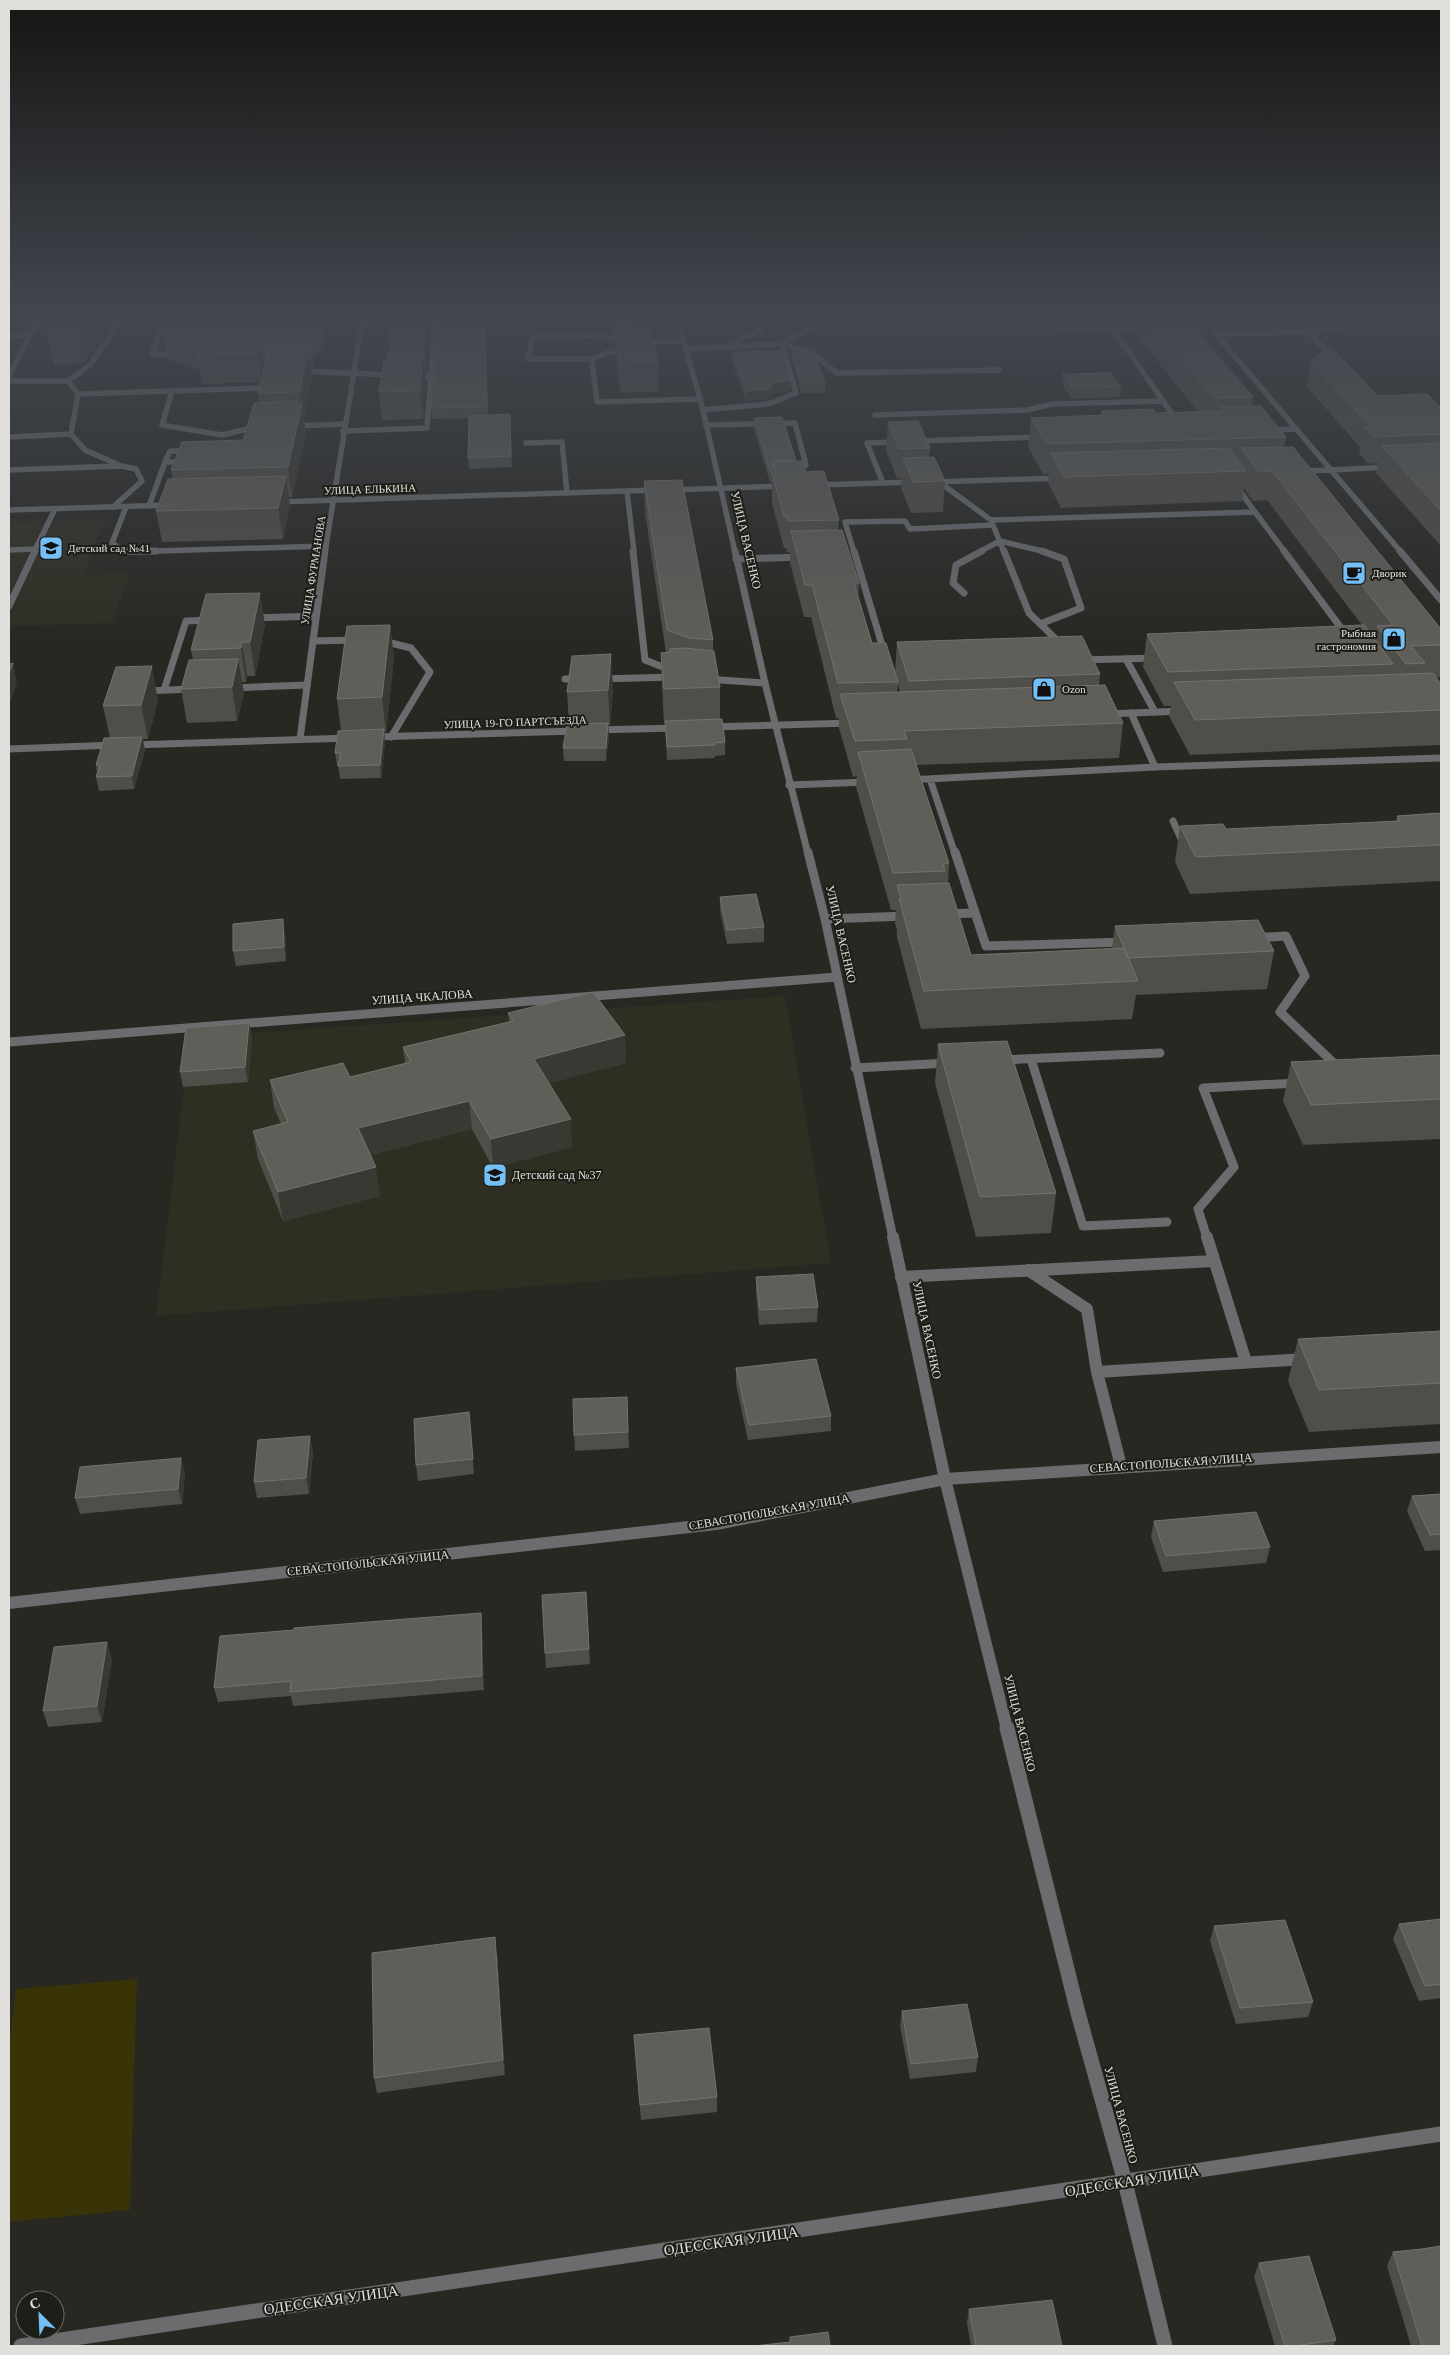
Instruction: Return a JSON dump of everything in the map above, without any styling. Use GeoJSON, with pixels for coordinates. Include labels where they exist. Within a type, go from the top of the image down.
{"type":"FeatureCollection","features":[{"type":"Feature","properties":{"kind":"street"},"geometry":{"type":"LineString","coordinates":[[71,434],[72,426]]}},
{"type":"Feature","properties":{"kind":"street"},"geometry":{"type":"LineString","coordinates":[[167,426],[222,435],[256,427],[266,427]]}},
{"type":"Feature","properties":{"kind":"street"},"geometry":{"type":"LineString","coordinates":[[285,426],[427,428],[427,426]]}},
{"type":"Feature","properties":{"kind":"street","name":"УЛИЦА ВАСЕНКО"},"geometry":{"type":"LineString","coordinates":[[706,426],[789,785],[825,919],[855,1068],[945,1479],[1078,2013],[1125,2182],[1165,2346]]}},
{"type":"Feature","properties":{"kind":"street"},"geometry":{"type":"LineString","coordinates":[[796,426],[806,465]]}},
{"type":"Feature","properties":{"kind":"street"},"geometry":{"type":"LineString","coordinates":[[1181,426],[1186,432]]}},
{"type":"Feature","properties":{"kind":"street"},"geometry":{"type":"LineString","coordinates":[[1294,426],[1441,600]]}},
{"type":"Feature","properties":{"kind":"street","name":"УЛИЦА ФУРМАНОВА"},"geometry":{"type":"LineString","coordinates":[[300,739],[315,616],[335,500],[344,428]]}},
{"type":"Feature","properties":{"kind":"street"},"geometry":{"type":"LineString","coordinates":[[1260,430],[1297,429]]}},
{"type":"Feature","properties":{"kind":"street"},"geometry":{"type":"LineString","coordinates":[[9,437],[71,434]]}},
{"type":"Feature","properties":{"kind":"street"},"geometry":{"type":"LineString","coordinates":[[71,434],[85,450],[121,466],[136,469],[142,481],[112,507]]}},
{"type":"Feature","properties":{"kind":"street"},"geometry":{"type":"LineString","coordinates":[[883,483],[867,443],[1046,437]]}},
{"type":"Feature","properties":{"kind":"street"},"geometry":{"type":"LineString","coordinates":[[526,443],[562,442],[567,493]]}},
{"type":"Feature","properties":{"kind":"street"},"geometry":{"type":"LineString","coordinates":[[149,506],[170,452],[196,451]]}},
{"type":"Feature","properties":{"kind":"street"},"geometry":{"type":"LineString","coordinates":[[165,462],[195,462]]}},
{"type":"Feature","properties":{"kind":"street"},"geometry":{"type":"LineString","coordinates":[[9,470],[121,466]]}},
{"type":"Feature","properties":{"kind":"street"},"geometry":{"type":"LineString","coordinates":[[1293,471],[1402,467]]}},
{"type":"Feature","properties":{"kind":"street"},"geometry":{"type":"LineString","coordinates":[[929,482],[1068,478]]}},
{"type":"Feature","properties":{"kind":"street"},"geometry":{"type":"LineString","coordinates":[[1233,480],[1352,642]]}},
{"type":"Feature","properties":{"kind":"street"},"geometry":{"type":"LineString","coordinates":[[806,486],[920,482]]}},
{"type":"Feature","properties":{"kind":"street"},"geometry":{"type":"LineString","coordinates":[[939,482],[992,523],[1029,613],[1078,660]]}},
{"type":"Feature","properties":{"kind":"street","name":"УЛИЦА ЕЛЬКИНА"},"geometry":{"type":"LineString","coordinates":[[266,502],[796,486]]}},
{"type":"Feature","properties":{"kind":"street"},"geometry":{"type":"LineString","coordinates":[[565,679],[679,676],[645,660],[627,491]]}},
{"type":"Feature","properties":{"kind":"street"},"geometry":{"type":"LineString","coordinates":[[9,510],[178,505]]}},
{"type":"Feature","properties":{"kind":"street"},"geometry":{"type":"LineString","coordinates":[[126,507],[112,543],[125,552],[326,546]]}},
{"type":"Feature","properties":{"kind":"street"},"geometry":{"type":"LineString","coordinates":[[9,606],[55,509]]}},
{"type":"Feature","properties":{"kind":"street"},"geometry":{"type":"LineString","coordinates":[[886,658],[845,522],[905,521],[910,529],[992,523],[1255,512]]}},
{"type":"Feature","properties":{"kind":"street"},"geometry":{"type":"LineString","coordinates":[[964,593],[953,583],[956,565],[1000,541],[1034,548],[1064,559],[1082,608],[1040,624]]}},
{"type":"Feature","properties":{"kind":"street"},"geometry":{"type":"LineString","coordinates":[[9,550],[35,549]]}},
{"type":"Feature","properties":{"kind":"street"},"geometry":{"type":"LineString","coordinates":[[847,556],[856,556]]}},
{"type":"Feature","properties":{"kind":"street"},"geometry":{"type":"LineString","coordinates":[[736,559],[808,557]]}},
{"type":"Feature","properties":{"kind":"street"},"geometry":{"type":"LineString","coordinates":[[246,619],[315,616]]}},
{"type":"Feature","properties":{"kind":"street"},"geometry":{"type":"LineString","coordinates":[[164,690],[186,621],[216,620]]}},
{"type":"Feature","properties":{"kind":"street"},"geometry":{"type":"LineString","coordinates":[[313,641],[377,640],[411,648],[430,672],[391,737]]}},
{"type":"Feature","properties":{"kind":"street"},"geometry":{"type":"LineString","coordinates":[[1068,661],[1161,657]]}},
{"type":"Feature","properties":{"kind":"street"},"geometry":{"type":"LineString","coordinates":[[1126,659],[1155,712]]}},
{"type":"Feature","properties":{"kind":"street"},"geometry":{"type":"LineString","coordinates":[[697,678],[765,683]]}},
{"type":"Feature","properties":{"kind":"street"},"geometry":{"type":"LineString","coordinates":[[222,688],[307,685]]}},
{"type":"Feature","properties":{"kind":"street"},"geometry":{"type":"LineString","coordinates":[[138,691],[202,689]]}},
{"type":"Feature","properties":{"kind":"street"},"geometry":{"type":"LineString","coordinates":[[1102,714],[1193,710]]}},
{"type":"Feature","properties":{"kind":"street"},"geometry":{"type":"LineString","coordinates":[[1131,713],[1155,767]]}},
{"type":"Feature","properties":{"kind":"street"},"geometry":{"type":"LineString","coordinates":[[697,727],[865,722]]}},
{"type":"Feature","properties":{"kind":"street","name":"УЛИЦА 19-ГО ПАРТСЪЕЗДА"},"geometry":{"type":"LineString","coordinates":[[9,749],[687,727]]}},
{"type":"Feature","properties":{"kind":"street"},"geometry":{"type":"LineString","coordinates":[[901,780],[1155,767],[1441,758]]}},
{"type":"Feature","properties":{"kind":"street"},"geometry":{"type":"LineString","coordinates":[[930,779],[986,946],[1141,941]]}},
{"type":"Feature","properties":{"kind":"street"},"geometry":{"type":"LineString","coordinates":[[789,785],[881,781]]}},
{"type":"Feature","properties":{"kind":"street"},"geometry":{"type":"LineString","coordinates":[[1173,820],[1185,848],[1195,848]]}},
{"type":"Feature","properties":{"kind":"street"},"geometry":{"type":"LineString","coordinates":[[935,914],[974,913]]}},
{"type":"Feature","properties":{"kind":"street"},"geometry":{"type":"LineString","coordinates":[[825,919],[915,915]]}},
{"type":"Feature","properties":{"kind":"street"},"geometry":{"type":"LineString","coordinates":[[1247,938],[1286,936],[1305,976],[1280,1012],[1346,1074]]}},
{"type":"Feature","properties":{"kind":"street","name":"УЛИЦА ЧКАЛОВА"},"geometry":{"type":"LineString","coordinates":[[9,1042],[837,977]]}},
{"type":"Feature","properties":{"kind":"street"},"geometry":{"type":"LineString","coordinates":[[992,1061],[1160,1053]]}},
{"type":"Feature","properties":{"kind":"street"},"geometry":{"type":"LineString","coordinates":[[1031,1059],[1083,1226],[1167,1222]]}},
{"type":"Feature","properties":{"kind":"street"},"geometry":{"type":"LineString","coordinates":[[855,1068],[963,1062]]}},
{"type":"Feature","properties":{"kind":"street"},"geometry":{"type":"LineString","coordinates":[[1246,1362],[1198,1209],[1234,1167],[1203,1088],[1306,1083]]}},
{"type":"Feature","properties":{"kind":"street"},"geometry":{"type":"LineString","coordinates":[[901,1278],[1214,1261]]}},
{"type":"Feature","properties":{"kind":"street"},"geometry":{"type":"LineString","coordinates":[[1028,1270],[1087,1309],[1098,1372],[1121,1466]]}},
{"type":"Feature","properties":{"kind":"street"},"geometry":{"type":"LineString","coordinates":[[1098,1372],[1314,1358]]}},
{"type":"Feature","properties":{"kind":"street","name":"СЕВАСТОПОЛЬСКАЯ УЛИЦА"},"geometry":{"type":"LineString","coordinates":[[9,1603],[716,1524],[945,1479],[1121,1466],[1441,1447]]}},
{"type":"Feature","properties":{"kind":"street","name":"ОДЕССКАЯ УЛИЦА"},"geometry":{"type":"LineString","coordinates":[[21,2346],[1441,2134]]}},
{"type":"Feature","properties":{"kind":"shaded area","name":"Детский сад №41"},"geometry":{"type":"Polygon","coordinates":[[[105,520],[83,575],[130,574],[112,623],[9,626],[9,522],[105,520]]]}},
{"type":"Feature","properties":{"kind":"shaded area","name":"Детский сад №37"},"geometry":{"type":"Polygon","coordinates":[[[785,996],[831,1263],[156,1316],[190,1037],[785,996]]]}},
{"type":"Feature","properties":{"kind":"shaded area"},"geometry":{"type":"Polygon","coordinates":[[[137,1979],[130,2210],[9,2222],[9,2047],[16,1989],[137,1979]]]}},
{"type":"Feature","properties":{"kind":"building"},"geometry":{"type":"Polygon","coordinates":[[[247,426],[297,426],[288,467],[171,470],[182,442],[243,440],[247,426]]]}},
{"type":"Feature","properties":{"kind":"building"},"geometry":{"type":"Polygon","coordinates":[[[469,426],[510,426],[511,456],[468,458],[469,426]]]}},
{"type":"Feature","properties":{"kind":"building"},"geometry":{"type":"Polygon","coordinates":[[[756,426],[785,426],[796,461],[773,461],[773,471],[770,471],[756,426]]]}},
{"type":"Feature","properties":{"kind":"building"},"geometry":{"type":"Polygon","coordinates":[[[890,426],[920,426],[930,448],[899,449],[890,426]]]}},
{"type":"Feature","properties":{"kind":"building"},"geometry":{"type":"Polygon","coordinates":[[[1036,426],[1277,426],[1286,437],[1046,444],[1036,426]]]}},
{"type":"Feature","properties":{"kind":"building"},"geometry":{"type":"Polygon","coordinates":[[[1364,426],[1441,426],[1441,434],[1374,437],[1364,426]]]}},
{"type":"Feature","properties":{"kind":"building"},"geometry":{"type":"Polygon","coordinates":[[[1441,443],[1441,511],[1382,446],[1441,443]]]}},
{"type":"Feature","properties":{"kind":"building"},"geometry":{"type":"Polygon","coordinates":[[[1293,447],[1441,629],[1441,645],[1411,646],[1425,663],[1406,664],[1377,626],[1393,625],[1272,471],[1258,471],[1241,448],[1293,447]]]}},
{"type":"Feature","properties":{"kind":"building"},"geometry":{"type":"Polygon","coordinates":[[[1229,448],[1246,471],[1064,477],[1051,453],[1229,448]]]}},
{"type":"Feature","properties":{"kind":"building"},"geometry":{"type":"Polygon","coordinates":[[[934,457],[945,481],[913,482],[903,458],[934,457]]]}},
{"type":"Feature","properties":{"kind":"building"},"geometry":{"type":"Polygon","coordinates":[[[773,461],[802,461],[806,472],[824,471],[839,520],[788,521],[787,517],[784,517],[772,473],[776,473],[773,461]]]}},
{"type":"Feature","properties":{"kind":"building"},"geometry":{"type":"Polygon","coordinates":[[[286,476],[278,508],[156,511],[168,479],[286,476]]]}},
{"type":"Feature","properties":{"kind":"building"},"geometry":{"type":"Polygon","coordinates":[[[682,480],[713,640],[689,638],[667,630],[644,481],[682,480]]]}},
{"type":"Feature","properties":{"kind":"building"},"geometry":{"type":"Polygon","coordinates":[[[842,530],[859,583],[854,583],[872,643],[886,643],[898,682],[838,683],[812,585],[805,585],[791,531],[842,530]]]}},
{"type":"Feature","properties":{"kind":"building"},"geometry":{"type":"Polygon","coordinates":[[[260,593],[250,642],[242,642],[241,648],[191,650],[206,594],[260,593]]]}},
{"type":"Feature","properties":{"kind":"building"},"geometry":{"type":"Polygon","coordinates":[[[390,625],[382,697],[337,699],[347,626],[390,625]]]}},
{"type":"Feature","properties":{"kind":"building"},"geometry":{"type":"Polygon","coordinates":[[[1364,625],[1393,664],[1168,672],[1147,634],[1364,625]]]}},
{"type":"Feature","properties":{"kind":"building"},"geometry":{"type":"Polygon","coordinates":[[[1082,636],[1100,674],[909,681],[897,642],[1082,636]]]}},
{"type":"Feature","properties":{"kind":"building"},"geometry":{"type":"Polygon","coordinates":[[[684,648],[714,651],[720,687],[664,689],[661,653],[670,652],[670,649],[684,648]]]}},
{"type":"Feature","properties":{"kind":"building"},"geometry":{"type":"Polygon","coordinates":[[[611,654],[608,690],[567,692],[572,656],[611,654]]]}},
{"type":"Feature","properties":{"kind":"building"},"geometry":{"type":"Polygon","coordinates":[[[238,659],[232,687],[181,689],[189,660],[238,659]]]}},
{"type":"Feature","properties":{"kind":"building"},"geometry":{"type":"Polygon","coordinates":[[[13,663],[9,673],[9,664],[13,663]]]}},
{"type":"Feature","properties":{"kind":"building"},"geometry":{"type":"Polygon","coordinates":[[[152,666],[141,705],[103,706],[116,667],[152,666]]]}},
{"type":"Feature","properties":{"kind":"building"},"geometry":{"type":"Polygon","coordinates":[[[1433,673],[1441,684],[1441,710],[1195,720],[1174,682],[1433,673]]]}},
{"type":"Feature","properties":{"kind":"building"},"geometry":{"type":"Polygon","coordinates":[[[1105,685],[1123,723],[904,731],[907,739],[855,741],[840,694],[1105,685]]]}},
{"type":"Feature","properties":{"kind":"building"},"geometry":{"type":"Polygon","coordinates":[[[722,719],[725,742],[714,743],[715,745],[667,747],[665,721],[722,719]]]}},
{"type":"Feature","properties":{"kind":"building"},"geometry":{"type":"Polygon","coordinates":[[[608,723],[606,748],[563,748],[567,724],[608,723]]]}},
{"type":"Feature","properties":{"kind":"building"},"geometry":{"type":"Polygon","coordinates":[[[384,729],[380,765],[338,766],[341,753],[335,753],[338,731],[384,729]]]}},
{"type":"Feature","properties":{"kind":"building"},"geometry":{"type":"Polygon","coordinates":[[[142,737],[132,776],[96,777],[100,765],[96,765],[104,738],[142,737]]]}},
{"type":"Feature","properties":{"kind":"building"},"geometry":{"type":"Polygon","coordinates":[[[911,749],[949,863],[943,864],[945,871],[893,873],[858,752],[911,749]]]}},
{"type":"Feature","properties":{"kind":"building"},"geometry":{"type":"Polygon","coordinates":[[[1439,813],[1441,816],[1441,845],[1196,857],[1180,826],[1223,824],[1226,829],[1400,821],[1397,816],[1439,813]]]}},
{"type":"Feature","properties":{"kind":"building"},"geometry":{"type":"Polygon","coordinates":[[[949,883],[971,955],[1124,948],[1138,981],[924,991],[899,899],[901,899],[897,885],[949,883]]]}},
{"type":"Feature","properties":{"kind":"building"},"geometry":{"type":"Polygon","coordinates":[[[756,894],[764,927],[727,930],[720,897],[756,894]]]}},
{"type":"Feature","properties":{"kind":"building"},"geometry":{"type":"Polygon","coordinates":[[[283,919],[284,947],[233,951],[233,924],[283,919]]]}},
{"type":"Feature","properties":{"kind":"building"},"geometry":{"type":"Polygon","coordinates":[[[1258,920],[1274,951],[1128,958],[1115,926],[1258,920]]]}},
{"type":"Feature","properties":{"kind":"building"},"geometry":{"type":"Polygon","coordinates":[[[593,992],[625,1035],[534,1059],[571,1119],[491,1139],[469,1101],[358,1128],[376,1167],[278,1192],[253,1131],[288,1122],[270,1080],[343,1063],[350,1077],[411,1062],[403,1047],[513,1021],[508,1013],[593,992]]]}},
{"type":"Feature","properties":{"kind":"building"},"geometry":{"type":"Polygon","coordinates":[[[249,1023],[245,1067],[180,1072],[186,1028],[249,1023]]]}},
{"type":"Feature","properties":{"kind":"building"},"geometry":{"type":"Polygon","coordinates":[[[1007,1041],[1056,1193],[980,1197],[938,1044],[1007,1041]]]}},
{"type":"Feature","properties":{"kind":"building"},"geometry":{"type":"Polygon","coordinates":[[[1441,1055],[1441,1099],[1311,1105],[1291,1062],[1441,1055]]]}},
{"type":"Feature","properties":{"kind":"building"},"geometry":{"type":"Polygon","coordinates":[[[813,1274],[818,1307],[760,1310],[756,1277],[813,1274]]]}},
{"type":"Feature","properties":{"kind":"building"},"geometry":{"type":"Polygon","coordinates":[[[1441,1331],[1441,1383],[1319,1390],[1298,1339],[1441,1331]]]}},
{"type":"Feature","properties":{"kind":"building"},"geometry":{"type":"Polygon","coordinates":[[[816,1359],[831,1416],[749,1425],[736,1368],[816,1359]]]}},
{"type":"Feature","properties":{"kind":"building"},"geometry":{"type":"Polygon","coordinates":[[[627,1397],[628,1432],[574,1435],[573,1399],[627,1397]]]}},
{"type":"Feature","properties":{"kind":"building"},"geometry":{"type":"Polygon","coordinates":[[[469,1412],[473,1459],[416,1465],[414,1419],[469,1412]]]}},
{"type":"Feature","properties":{"kind":"building"},"geometry":{"type":"Polygon","coordinates":[[[310,1436],[306,1478],[254,1482],[258,1440],[310,1436]]]}},
{"type":"Feature","properties":{"kind":"building"},"geometry":{"type":"Polygon","coordinates":[[[181,1458],[178,1489],[75,1498],[80,1467],[181,1458]]]}},
{"type":"Feature","properties":{"kind":"building"},"geometry":{"type":"Polygon","coordinates":[[[1441,1494],[1441,1534],[1430,1535],[1412,1496],[1441,1494]]]}},
{"type":"Feature","properties":{"kind":"building"},"geometry":{"type":"Polygon","coordinates":[[[1256,1512],[1270,1547],[1166,1556],[1154,1521],[1256,1512]]]}},
{"type":"Feature","properties":{"kind":"building"},"geometry":{"type":"Polygon","coordinates":[[[586,1592],[589,1649],[545,1653],[542,1595],[586,1592]]]}},
{"type":"Feature","properties":{"kind":"building"},"geometry":{"type":"Polygon","coordinates":[[[481,1613],[482,1676],[290,1692],[291,1681],[214,1688],[220,1636],[481,1613]]]}},
{"type":"Feature","properties":{"kind":"building"},"geometry":{"type":"Polygon","coordinates":[[[107,1642],[97,1706],[43,1711],[54,1647],[107,1642]]]}},
{"type":"Feature","properties":{"kind":"building"},"geometry":{"type":"Polygon","coordinates":[[[1441,1919],[1441,1984],[1425,1986],[1399,1924],[1441,1919]]]}},
{"type":"Feature","properties":{"kind":"building"},"geometry":{"type":"Polygon","coordinates":[[[1285,1920],[1313,2002],[1240,2008],[1214,1926],[1285,1920]]]}},
{"type":"Feature","properties":{"kind":"building"},"geometry":{"type":"Polygon","coordinates":[[[495,1937],[503,2060],[374,2078],[372,1953],[495,1937]]]}},
{"type":"Feature","properties":{"kind":"building"},"geometry":{"type":"Polygon","coordinates":[[[967,2004],[978,2057],[911,2064],[902,2011],[967,2004]]]}},
{"type":"Feature","properties":{"kind":"building"},"geometry":{"type":"Polygon","coordinates":[[[709,2028],[717,2097],[640,2105],[634,2035],[709,2028]]]}},
{"type":"Feature","properties":{"kind":"building"},"geometry":{"type":"Polygon","coordinates":[[[1441,2246],[1441,2346],[1422,2346],[1393,2252],[1441,2246]]]}},
{"type":"Feature","properties":{"kind":"building"},"geometry":{"type":"Polygon","coordinates":[[[1309,2256],[1336,2340],[1285,2346],[1259,2263],[1309,2256]]]}},
{"type":"Feature","properties":{"kind":"building"},"geometry":{"type":"Polygon","coordinates":[[[1052,2300],[1062,2346],[976,2346],[969,2309],[1052,2300]]]}},
{"type":"Feature","properties":{"kind":"building"},"geometry":{"type":"Polygon","coordinates":[[[828,2332],[830,2346],[754,2346],[790,2342],[790,2337],[828,2332]]]}},
{"type":"Feature","properties":{"kind":"place","name":"Детский сад №41"},"geometry":{"type":"Point","coordinates":[51,548]}},
{"type":"Feature","properties":{"kind":"place","name":"Дворик"},"geometry":{"type":"Point","coordinates":[1354,573]}},
{"type":"Feature","properties":{"kind":"place","name":"Рыбная гастрономия"},"geometry":{"type":"Point","coordinates":[1394,639]}},
{"type":"Feature","properties":{"kind":"place","name":"Ozon"},"geometry":{"type":"Point","coordinates":[1044,689]}},
{"type":"Feature","properties":{"kind":"place","name":"Детский сад №37"},"geometry":{"type":"Point","coordinates":[495,1175]}}]}
